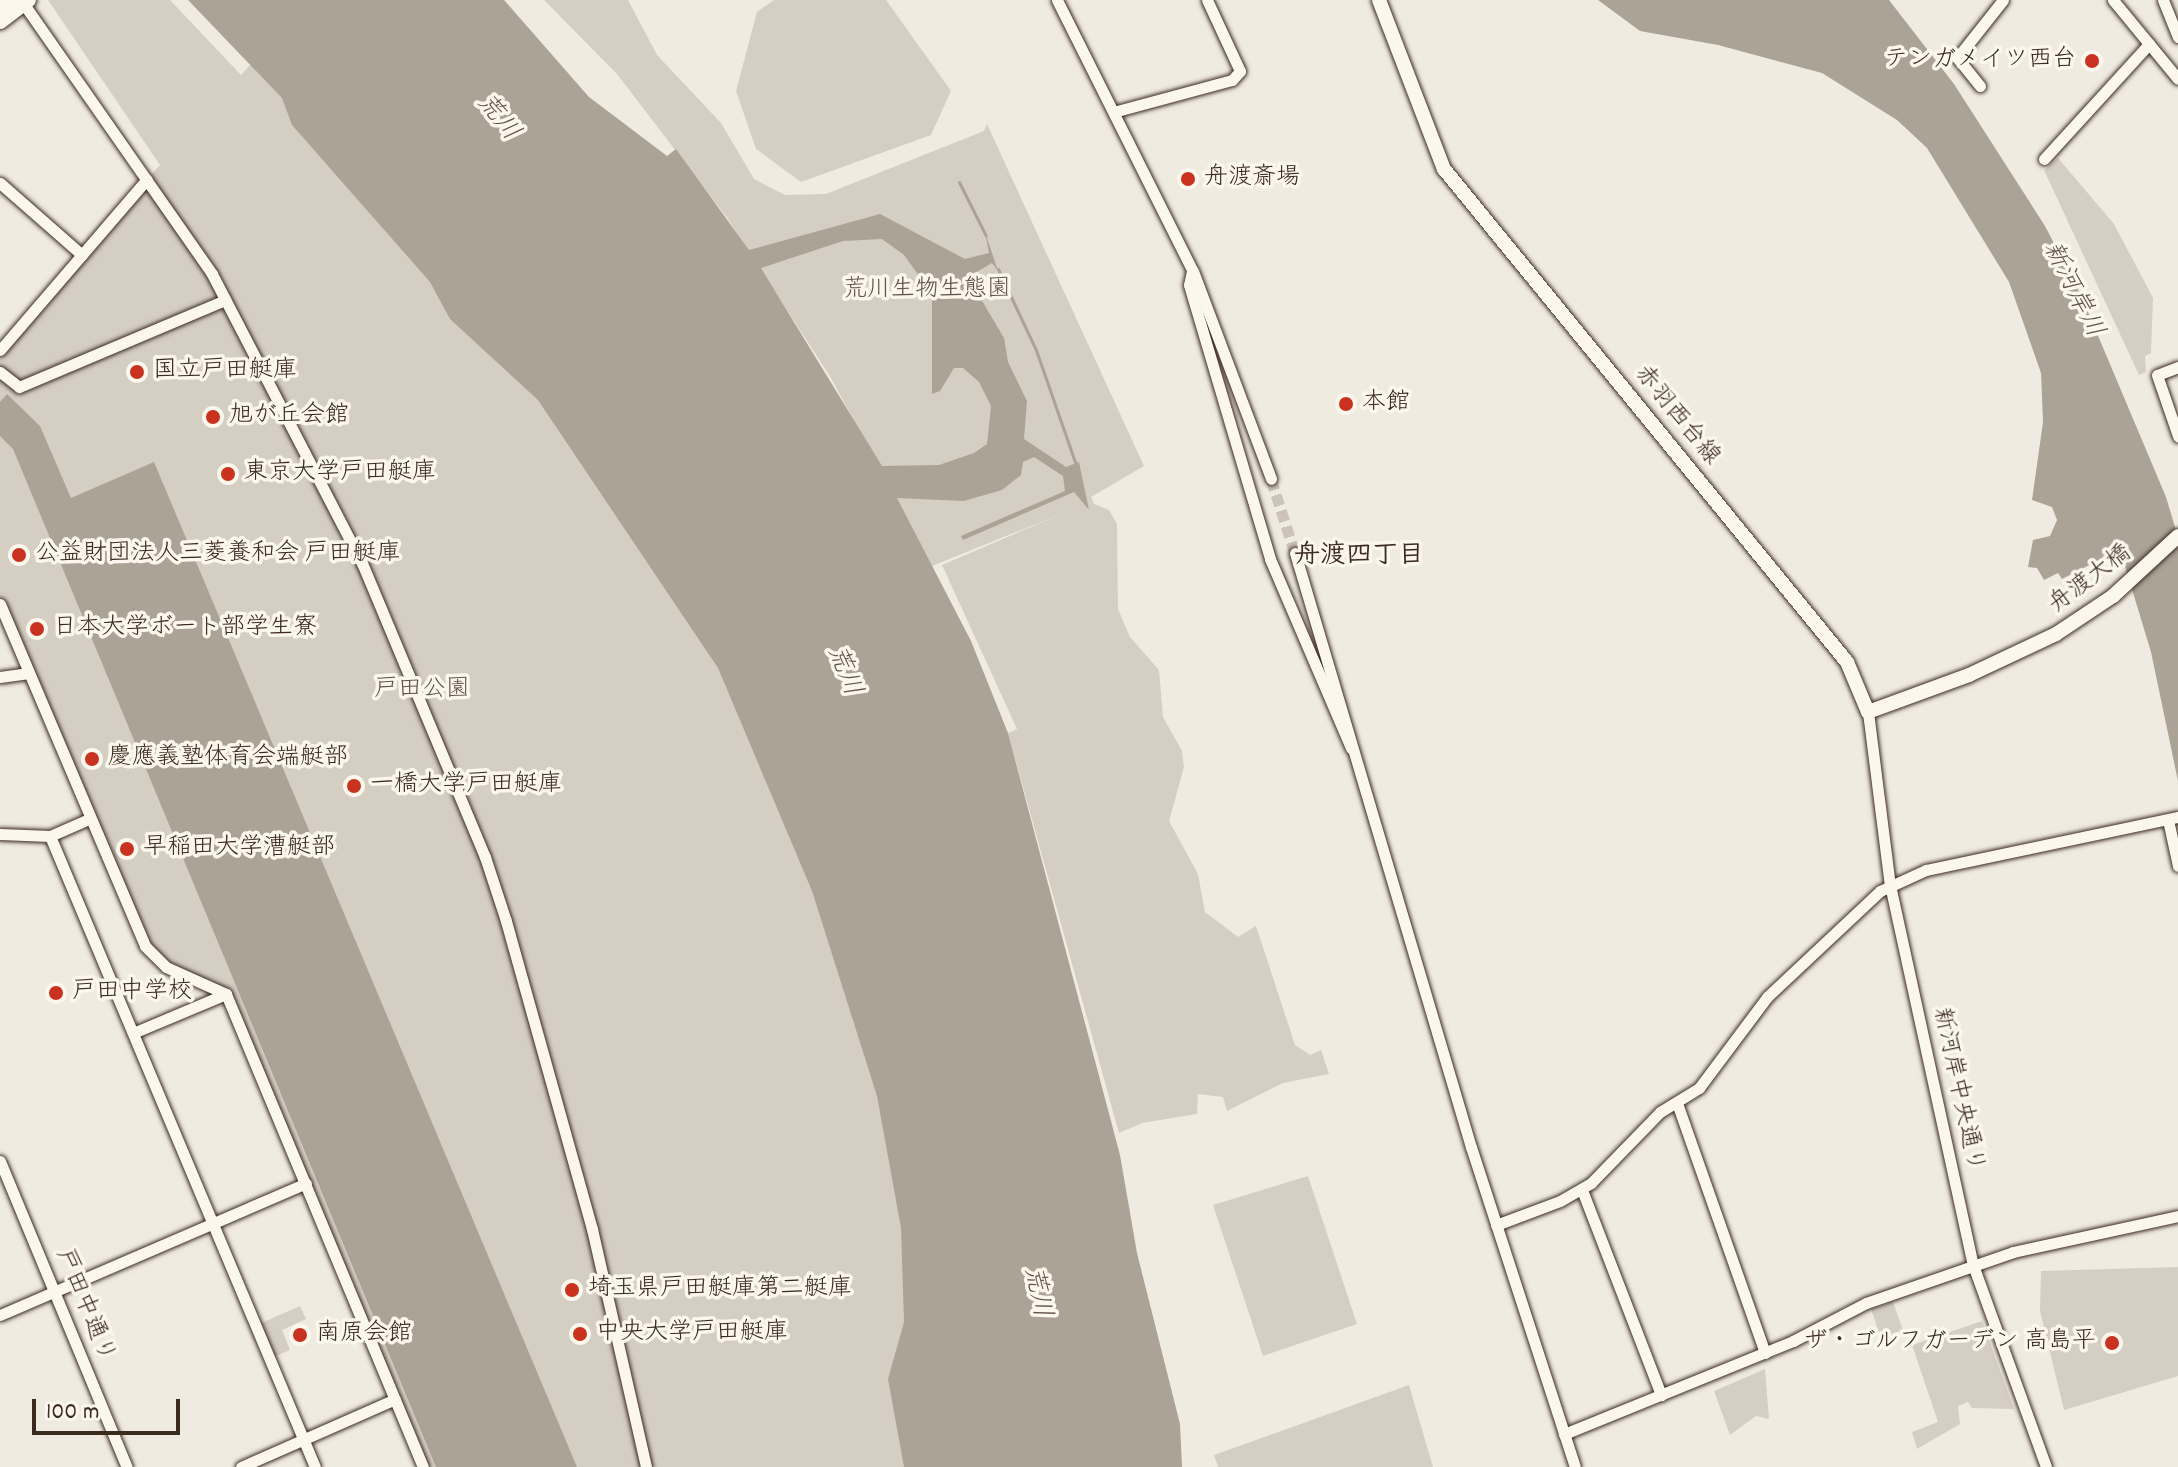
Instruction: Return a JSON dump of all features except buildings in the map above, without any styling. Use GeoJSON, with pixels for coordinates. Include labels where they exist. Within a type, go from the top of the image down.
{"type":"FeatureCollection","features":[{"type":"Feature","properties":{"kind":"highway"},"geometry":{"type":"LineString","coordinates":[[0,6],[20,1]]}},
{"type":"Feature","properties":{"kind":"highway"},"geometry":{"type":"LineString","coordinates":[[0,21],[20,1]]}},
{"type":"Feature","properties":{"kind":"main road","name":"赤羽西台線"},"geometry":{"type":"LineString","coordinates":[[1379,0],[1444,169],[1847,662],[1868,712]]}},
{"type":"Feature","properties":{"kind":"main road","name":"舟渡大橋"},"geometry":{"type":"LineString","coordinates":[[1868,712],[2024,651],[2113,596],[2178,536]]}},
{"type":"Feature","properties":{"kind":"street"},"geometry":{"type":"LineString","coordinates":[[1057,0],[1117,111],[1193,271],[1271,479]]}},
{"type":"Feature","properties":{"kind":"street"},"geometry":{"type":"LineString","coordinates":[[1117,111],[1232,80],[1240,71],[1207,0]]}},
{"type":"Feature","properties":{"kind":"street"},"geometry":{"type":"LineString","coordinates":[[1980,86],[1957,58],[2003,0]]}},
{"type":"Feature","properties":{"kind":"street"},"geometry":{"type":"LineString","coordinates":[[2113,0],[2178,79]]}},
{"type":"Feature","properties":{"kind":"street"},"geometry":{"type":"LineString","coordinates":[[2163,0],[2178,37]]}},
{"type":"Feature","properties":{"kind":"street"},"geometry":{"type":"LineString","coordinates":[[20,1],[147,179],[225,300],[362,563],[485,857],[592,1229],[646,1467]]}},
{"type":"Feature","properties":{"kind":"street"},"geometry":{"type":"LineString","coordinates":[[2044,159],[2149,44]]}},
{"type":"Feature","properties":{"kind":"street"},"geometry":{"type":"LineString","coordinates":[[0,350],[147,179]]}},
{"type":"Feature","properties":{"kind":"street"},"geometry":{"type":"LineString","coordinates":[[0,183],[82,255]]}},
{"type":"Feature","properties":{"kind":"street"},"geometry":{"type":"LineString","coordinates":[[1193,271],[1189,285],[1270,559],[1306,635],[1343,739],[1355,754]]}},
{"type":"Feature","properties":{"kind":"street"},"geometry":{"type":"LineString","coordinates":[[0,372],[19,387],[225,300]]}},
{"type":"Feature","properties":{"kind":"street"},"geometry":{"type":"LineString","coordinates":[[2178,367],[2157,375],[2178,436]]}},
{"type":"Feature","properties":{"kind":"street"},"geometry":{"type":"LineString","coordinates":[[1295,553],[1496,1225],[1575,1467]]}},
{"type":"Feature","properties":{"kind":"street"},"geometry":{"type":"LineString","coordinates":[[0,604],[145,946],[166,967],[226,994],[423,1467]]}},
{"type":"Feature","properties":{"kind":"street"},"geometry":{"type":"LineString","coordinates":[[0,677],[29,673]]}},
{"type":"Feature","properties":{"kind":"street","name":"新河岸中央通り"},"geometry":{"type":"LineString","coordinates":[[1868,712],[1890,885],[1973,1265],[2046,1467]]}},
{"type":"Feature","properties":{"kind":"street"},"geometry":{"type":"LineString","coordinates":[[1496,1225],[1582,1190],[1652,1119],[1699,1088],[1767,997],[1890,885],[1926,870],[2172,818],[2178,866]]}},
{"type":"Feature","properties":{"kind":"street"},"geometry":{"type":"LineString","coordinates":[[0,834],[50,836],[89,819]]}},
{"type":"Feature","properties":{"kind":"street"},"geometry":{"type":"LineString","coordinates":[[50,836],[315,1467]]}},
{"type":"Feature","properties":{"kind":"street"},"geometry":{"type":"LineString","coordinates":[[133,1033],[226,994]]}},
{"type":"Feature","properties":{"kind":"street"},"geometry":{"type":"LineString","coordinates":[[1677,1103],[1765,1353]]}},
{"type":"Feature","properties":{"kind":"street","name":"戸田中通り"},"geometry":{"type":"LineString","coordinates":[[0,1161],[127,1467]]}},
{"type":"Feature","properties":{"kind":"street"},"geometry":{"type":"LineString","coordinates":[[0,1315],[306,1183]]}},
{"type":"Feature","properties":{"kind":"street"},"geometry":{"type":"LineString","coordinates":[[1582,1190],[1661,1395]]}},
{"type":"Feature","properties":{"kind":"street"},"geometry":{"type":"LineString","coordinates":[[1564,1434],[1765,1353],[1866,1303],[1973,1265],[2178,1216]]}},
{"type":"Feature","properties":{"kind":"street"},"geometry":{"type":"LineString","coordinates":[[241,1467],[395,1399]]}},
{"type":"Feature","properties":{"kind":"green space","name":"戸田公園"},"geometry":{"type":"Polygon","coordinates":[[[48,0],[170,0],[241,75],[309,0],[537,209],[1045,1467],[425,1467],[226,994],[166,967],[141,938],[0,603],[0,348],[160,165],[48,0]]]}},
{"type":"Feature","properties":{"kind":"green space","name":"荒川生物生態園"},"geometry":{"type":"Polygon","coordinates":[[[544,0],[628,0],[657,55],[721,123],[754,179],[785,195],[826,194],[984,131],[987,124],[1144,466],[1091,497],[1094,504],[1109,510],[1117,524],[1118,609],[1130,637],[1159,670],[1163,717],[1182,751],[1184,767],[1169,821],[1198,874],[1205,912],[1238,937],[1256,926],[1295,1045],[1310,1055],[1321,1050],[1329,1074],[1283,1083],[1227,1111],[1223,1097],[1198,1094],[1197,1114],[1142,1123],[1119,1133],[1008,733],[1017,729],[942,565],[1066,512],[932,566],[831,378],[728,219],[617,74],[544,0]]]}},
{"type":"Feature","properties":{"kind":"green space"},"geometry":{"type":"Polygon","coordinates":[[[774,0],[886,0],[951,91],[931,135],[801,182],[756,149],[736,91],[757,12],[774,0]]]}},
{"type":"Feature","properties":{"kind":"green space"},"geometry":{"type":"Polygon","coordinates":[[[2058,158],[2114,224],[2153,298],[2151,353],[2145,356],[2146,372],[2139,375],[2044,170],[2058,158]]]}},
{"type":"Feature","properties":{"kind":"green space"},"geometry":{"type":"Polygon","coordinates":[[[1308,1176],[1357,1324],[1263,1356],[1213,1205],[1308,1176]]]}},
{"type":"Feature","properties":{"kind":"green space","name":"ザ・ゴルフガーデン 高島平"},"geometry":{"type":"Polygon","coordinates":[[[2178,1267],[2178,1376],[2064,1410],[2040,1311],[2041,1271],[2178,1267]]]}},
{"type":"Feature","properties":{"kind":"green space"},"geometry":{"type":"Polygon","coordinates":[[[1893,1302],[1903,1330],[1881,1338],[1871,1309],[1893,1302]]]}},
{"type":"Feature","properties":{"kind":"green space"},"geometry":{"type":"Polygon","coordinates":[[[300,1306],[306,1319],[282,1330],[290,1350],[274,1357],[259,1324],[300,1306]]]}},
{"type":"Feature","properties":{"kind":"green space"},"geometry":{"type":"Polygon","coordinates":[[[1982,1321],[2014,1409],[1972,1408],[1968,1402],[1958,1406],[1960,1424],[1917,1449],[1912,1432],[1938,1422],[1912,1345],[1982,1321]]]}},
{"type":"Feature","properties":{"kind":"green space"},"geometry":{"type":"Polygon","coordinates":[[[1765,1369],[1769,1419],[1756,1416],[1730,1435],[1714,1391],[1765,1369]]]}},
{"type":"Feature","properties":{"kind":"green space"},"geometry":{"type":"Polygon","coordinates":[[[1409,1385],[1433,1467],[1218,1467],[1214,1455],[1409,1385]]]}},
{"type":"Feature","properties":{"kind":"water","name":"荒川"},"geometry":{"type":"Polygon","coordinates":[[[188,0],[504,0],[589,97],[667,156],[676,149],[749,250],[880,214],[965,259],[989,253],[985,232],[998,271],[992,263],[968,277],[1004,338],[1008,362],[1027,401],[1024,439],[1066,467],[1079,462],[1089,510],[1074,492],[963,540],[961,536],[1065,491],[1063,476],[1034,457],[1023,462],[1021,475],[1002,490],[964,501],[897,498],[971,641],[1008,733],[1120,1155],[1137,1253],[1180,1424],[1182,1467],[904,1467],[888,1379],[904,1322],[901,1228],[877,1096],[812,891],[718,668],[538,400],[450,319],[430,282],[292,125],[282,98],[188,0]],[[882,239],[843,241],[761,268],[882,466],[939,465],[974,453],[987,444],[991,406],[979,382],[963,368],[954,368],[940,391],[932,394],[932,294],[904,255],[882,239]]]}},
{"type":"Feature","properties":{"kind":"water","name":"新河岸川"},"geometry":{"type":"Polygon","coordinates":[[[1598,0],[1889,0],[1954,84],[2045,226],[2080,293],[2166,497],[2178,537],[2178,781],[2151,652],[2124,563],[2105,557],[2062,579],[2058,573],[2044,580],[2037,568],[2028,567],[2033,540],[2050,536],[2057,520],[2052,507],[2032,500],[2043,422],[2041,373],[2009,282],[1927,148],[1897,120],[1822,73],[1718,45],[1640,31],[1598,0]]]}},
{"type":"Feature","properties":{"kind":"water"},"geometry":{"type":"Polygon","coordinates":[[[7,394],[40,426],[71,498],[154,462],[577,1467],[436,1467],[13,449],[0,436],[0,402],[7,394]]]}},
{"type":"Feature","properties":{"kind":"waterway"},"geometry":{"type":"LineString","coordinates":[[959,182],[986,236]]}},
{"type":"Feature","properties":{"kind":"waterway"},"geometry":{"type":"LineString","coordinates":[[998,269],[1036,350],[1076,465]]}},
{"type":"Feature","properties":{"kind":"tunnel"},"geometry":{"type":"LineString","coordinates":[[1271,479],[1295,553]]}},
{"type":"Feature","properties":{"kind":"place","name":"テンガメイツ西台"},"geometry":{"type":"Point","coordinates":[2092,61]}},
{"type":"Feature","properties":{"kind":"place","name":"舟渡斎場"},"geometry":{"type":"Point","coordinates":[1188,179]}},
{"type":"Feature","properties":{"kind":"place","name":"国立戸田艇庫"},"geometry":{"type":"Point","coordinates":[137,372]}},
{"type":"Feature","properties":{"kind":"place","name":"本館"},"geometry":{"type":"Point","coordinates":[1346,404]}},
{"type":"Feature","properties":{"kind":"place","name":"旭が丘会館"},"geometry":{"type":"Point","coordinates":[213,417]}},
{"type":"Feature","properties":{"kind":"place","name":"東京大学戸田艇庫"},"geometry":{"type":"Point","coordinates":[228,474]}},
{"type":"Feature","properties":{"kind":"place","name":"公益財団法人三菱養和会 戸田艇庫"},"geometry":{"type":"Point","coordinates":[19,555]}},
{"type":"Feature","properties":{"kind":"place","name":"日本大学ボート部学生寮"},"geometry":{"type":"Point","coordinates":[37,629]}},
{"type":"Feature","properties":{"kind":"place","name":"慶應義塾体育会端艇部"},"geometry":{"type":"Point","coordinates":[92,759]}},
{"type":"Feature","properties":{"kind":"place","name":"一橋大学戸田艇庫"},"geometry":{"type":"Point","coordinates":[354,786]}},
{"type":"Feature","properties":{"kind":"place","name":"早稲田大学漕艇部"},"geometry":{"type":"Point","coordinates":[127,849]}},
{"type":"Feature","properties":{"kind":"place","name":"戸田中学校"},"geometry":{"type":"Point","coordinates":[56,993]}},
{"type":"Feature","properties":{"kind":"place","name":"埼玉県戸田艇庫第二艇庫"},"geometry":{"type":"Point","coordinates":[572,1290]}},
{"type":"Feature","properties":{"kind":"place","name":"中央大学戸田艇庫"},"geometry":{"type":"Point","coordinates":[580,1334]}},
{"type":"Feature","properties":{"kind":"place","name":"南原会館"},"geometry":{"type":"Point","coordinates":[300,1335]}},
{"type":"Feature","properties":{"kind":"place","name":"ザ・ゴルフガーデン 高島平"},"geometry":{"type":"Point","coordinates":[2112,1343]}},
{"type":"Feature","properties":{"kind":"district","name":"舟渡四丁目"},"geometry":{"type":"Point","coordinates":[1359,557]}}]}
